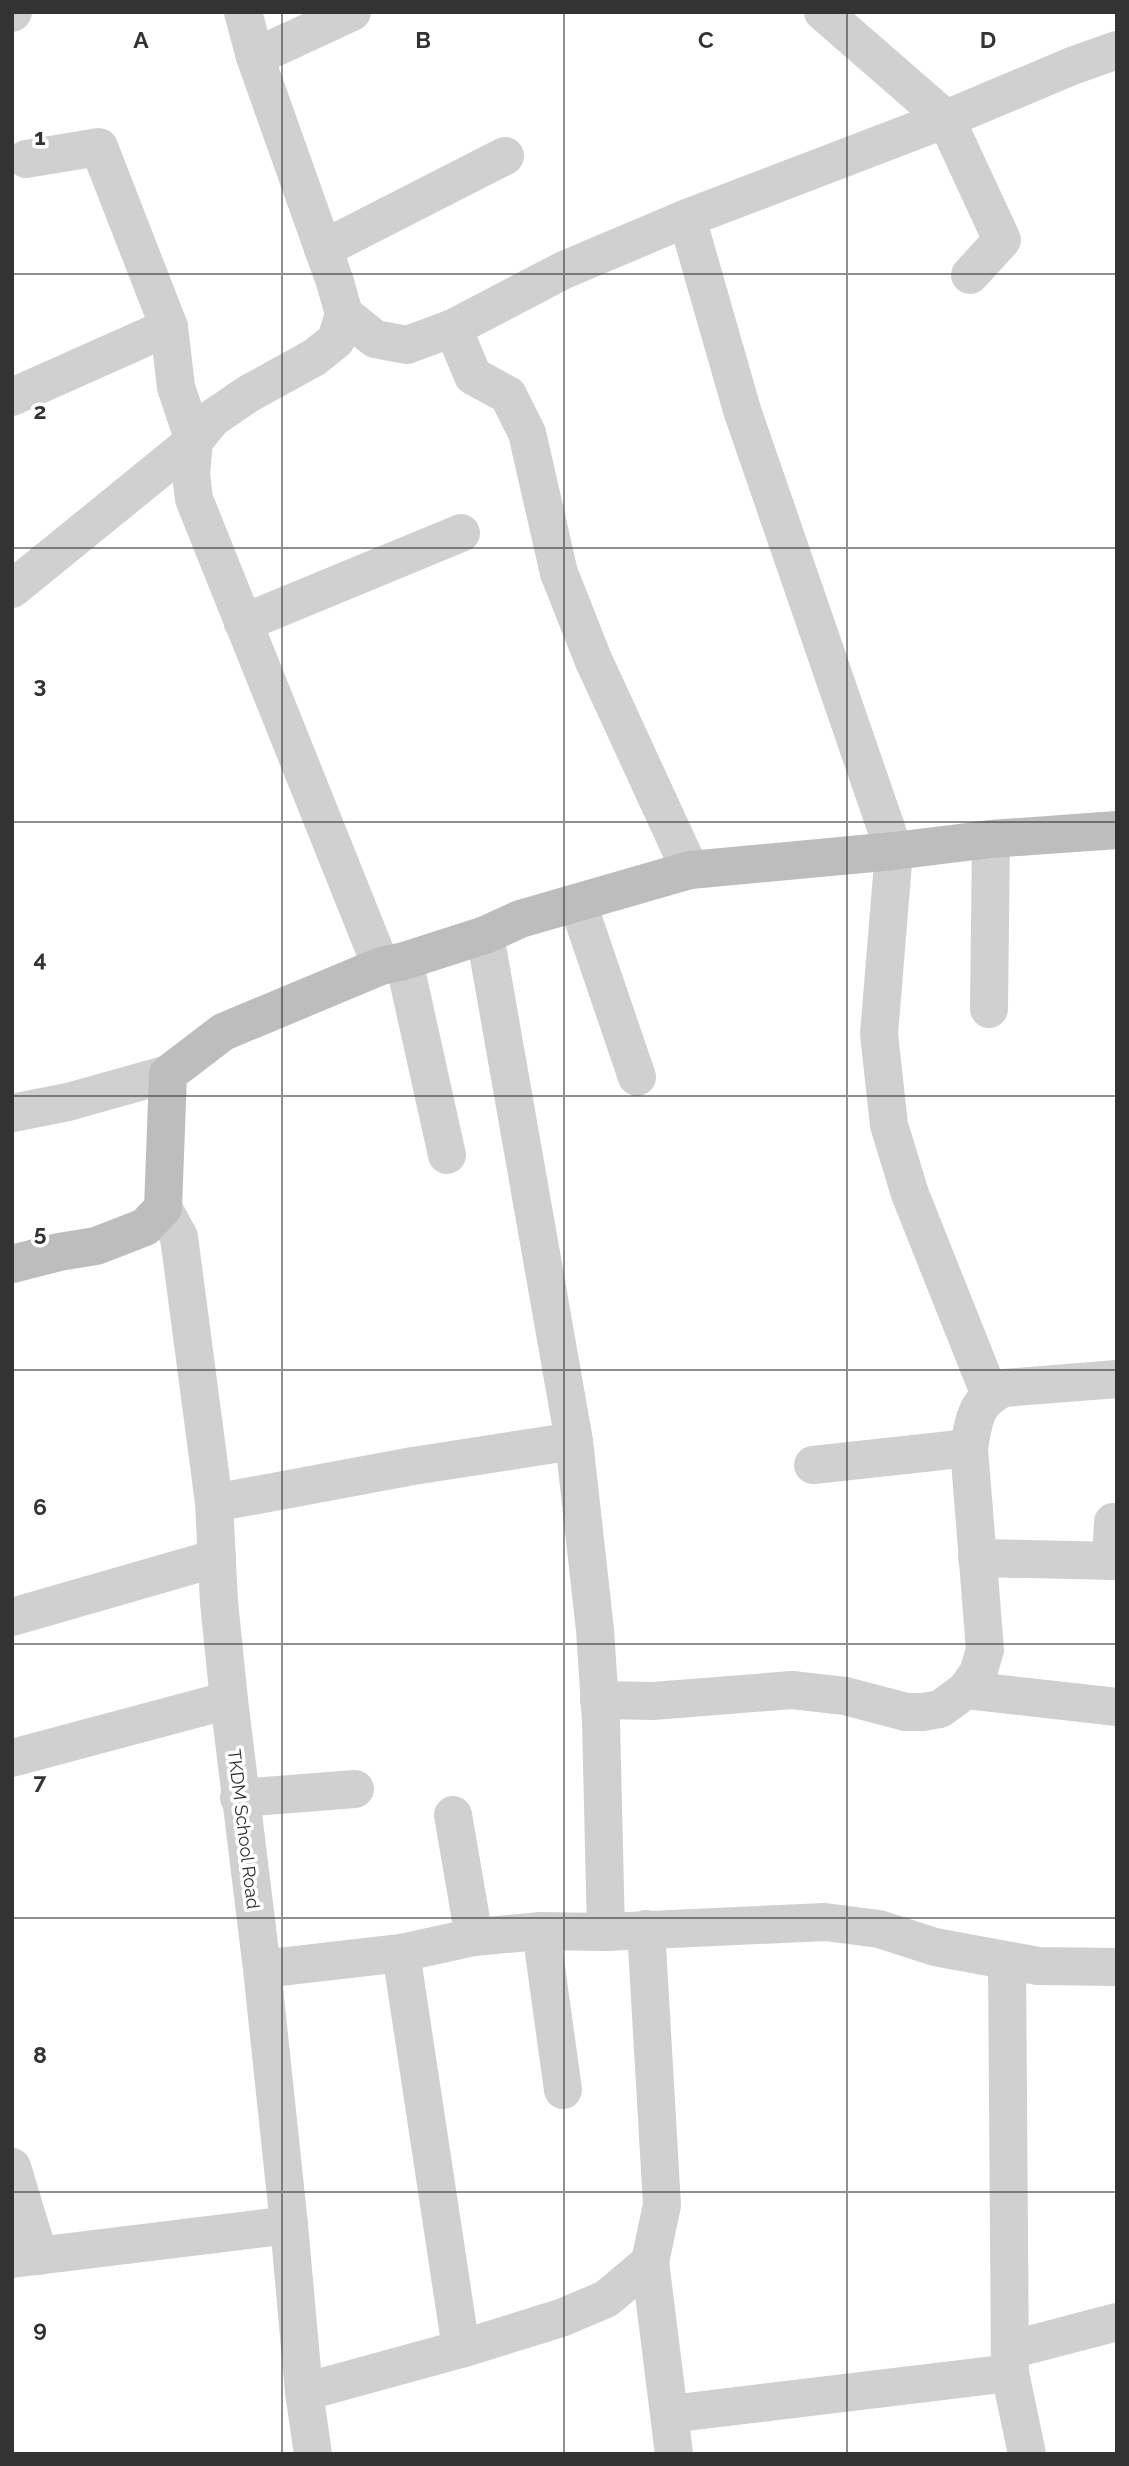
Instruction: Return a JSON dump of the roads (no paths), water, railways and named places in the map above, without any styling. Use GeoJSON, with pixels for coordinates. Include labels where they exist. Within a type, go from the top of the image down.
{"type":"FeatureCollection","features":[{"type":"Feature","properties":{"kind":"street"},"geometry":{"type":"LineString","coordinates":[[243,12],[255,57],[344,314],[375,339],[407,345],[453,328],[564,270],[687,218],[1117,50]]}},
{"type":"Feature","properties":{"kind":"street"},"geometry":{"type":"LineString","coordinates":[[255,57],[352,12]]}},
{"type":"Feature","properties":{"kind":"street"},"geometry":{"type":"LineString","coordinates":[[823,12],[946,119],[1002,240],[971,275]]}},
{"type":"Feature","properties":{"kind":"street"},"geometry":{"type":"LineString","coordinates":[[26,159],[99,147],[169,327],[176,387],[194,441],[191,474],[194,499],[243,623],[393,964],[447,1155]]}},
{"type":"Feature","properties":{"kind":"street"},"geometry":{"type":"LineString","coordinates":[[323,249],[505,156]]}},
{"type":"Feature","properties":{"kind":"street"},"geometry":{"type":"LineString","coordinates":[[687,218],[742,410],[894,851],[879,1034],[889,1125],[911,1194],[990,1395]]}},
{"type":"Feature","properties":{"kind":"street"},"geometry":{"type":"LineString","coordinates":[[12,589],[194,441],[213,418],[248,394],[315,357],[335,340],[344,314]]}},
{"type":"Feature","properties":{"kind":"street"},"geometry":{"type":"LineString","coordinates":[[12,397],[169,327]]}},
{"type":"Feature","properties":{"kind":"street"},"geometry":{"type":"LineString","coordinates":[[453,328],[473,376],[508,394],[527,433],[559,573],[593,659],[690,870]]}},
{"type":"Feature","properties":{"kind":"street"},"geometry":{"type":"LineString","coordinates":[[243,623],[461,533]]}},
{"type":"Feature","properties":{"kind":"street"},"geometry":{"type":"LineString","coordinates":[[12,1113],[68,1102],[168,1074],[223,1032],[393,964],[485,935],[520,919],[690,870],[991,839],[1117,830]]}},
{"type":"Feature","properties":{"kind":"street"},"geometry":{"type":"LineString","coordinates":[[989,1009],[991,839]]}},
{"type":"Feature","properties":{"kind":"street"},"geometry":{"type":"LineString","coordinates":[[578,904],[637,1077]]}},
{"type":"Feature","properties":{"kind":"street"},"geometry":{"type":"LineString","coordinates":[[485,935],[574,1441],[595,1630],[606,1931]]}},
{"type":"Feature","properties":{"kind":"street"},"geometry":{"type":"LineString","coordinates":[[12,1264],[59,1252],[96,1247],[145,1227],[163,1208],[168,1074]]}},
{"type":"Feature","properties":{"kind":"street","name":"TKDM School Road"},"geometry":{"type":"LineString","coordinates":[[163,1208],[178,1237],[215,1503],[216,1558],[239,1798],[262,1969],[304,2392],[313,2454]]}},
{"type":"Feature","properties":{"kind":"street"},"geometry":{"type":"LineString","coordinates":[[599,1700],[737,1696],[792,1690],[845,1696],[906,1712],[940,1709],[966,1690],[978,1673],[985,1650],[969,1448],[980,1405],[990,1395],[1004,1388],[1117,1379]]}},
{"type":"Feature","properties":{"kind":"street"},"geometry":{"type":"LineString","coordinates":[[215,1503],[413,1466],[574,1441]]}},
{"type":"Feature","properties":{"kind":"street"},"geometry":{"type":"LineString","coordinates":[[813,1465],[969,1448]]}},
{"type":"Feature","properties":{"kind":"street"},"geometry":{"type":"LineString","coordinates":[[978,1558],[1114,1561],[1113,1522],[1117,1523]]}},
{"type":"Feature","properties":{"kind":"street"},"geometry":{"type":"LineString","coordinates":[[12,1617],[216,1558]]}},
{"type":"Feature","properties":{"kind":"street"},"geometry":{"type":"LineString","coordinates":[[966,1690],[1117,1707]]}},
{"type":"Feature","properties":{"kind":"street"},"geometry":{"type":"LineString","coordinates":[[12,1758],[229,1700]]}},
{"type":"Feature","properties":{"kind":"street"},"geometry":{"type":"LineString","coordinates":[[239,1798],[355,1789]]}},
{"type":"Feature","properties":{"kind":"street"},"geometry":{"type":"LineString","coordinates":[[453,1815],[474,1937]]}},
{"type":"Feature","properties":{"kind":"street"},"geometry":{"type":"LineString","coordinates":[[262,1969],[401,1953],[474,1937],[541,1931],[824,1922],[879,1929],[935,1947],[1038,1966],[1117,1967]]}},
{"type":"Feature","properties":{"kind":"street"},"geometry":{"type":"LineString","coordinates":[[646,1929],[662,2205],[650,2262],[674,2454]]}},
{"type":"Feature","properties":{"kind":"street"},"geometry":{"type":"LineString","coordinates":[[541,1931],[563,2091]]}},
{"type":"Feature","properties":{"kind":"street"},"geometry":{"type":"LineString","coordinates":[[401,1953],[461,2349]]}},
{"type":"Feature","properties":{"kind":"street"},"geometry":{"type":"LineString","coordinates":[[1007,1961],[1010,2361],[1027,2454]]}},
{"type":"Feature","properties":{"kind":"street"},"geometry":{"type":"LineString","coordinates":[[12,2168],[25,2258],[289,2225]]}},
{"type":"Feature","properties":{"kind":"street"},"geometry":{"type":"LineString","coordinates":[[304,2392],[461,2349],[561,2318],[606,2300],[650,2262]]}},
{"type":"Feature","properties":{"kind":"street"},"geometry":{"type":"LineString","coordinates":[[670,2414],[1010,2361],[1117,2322]]}}]}
